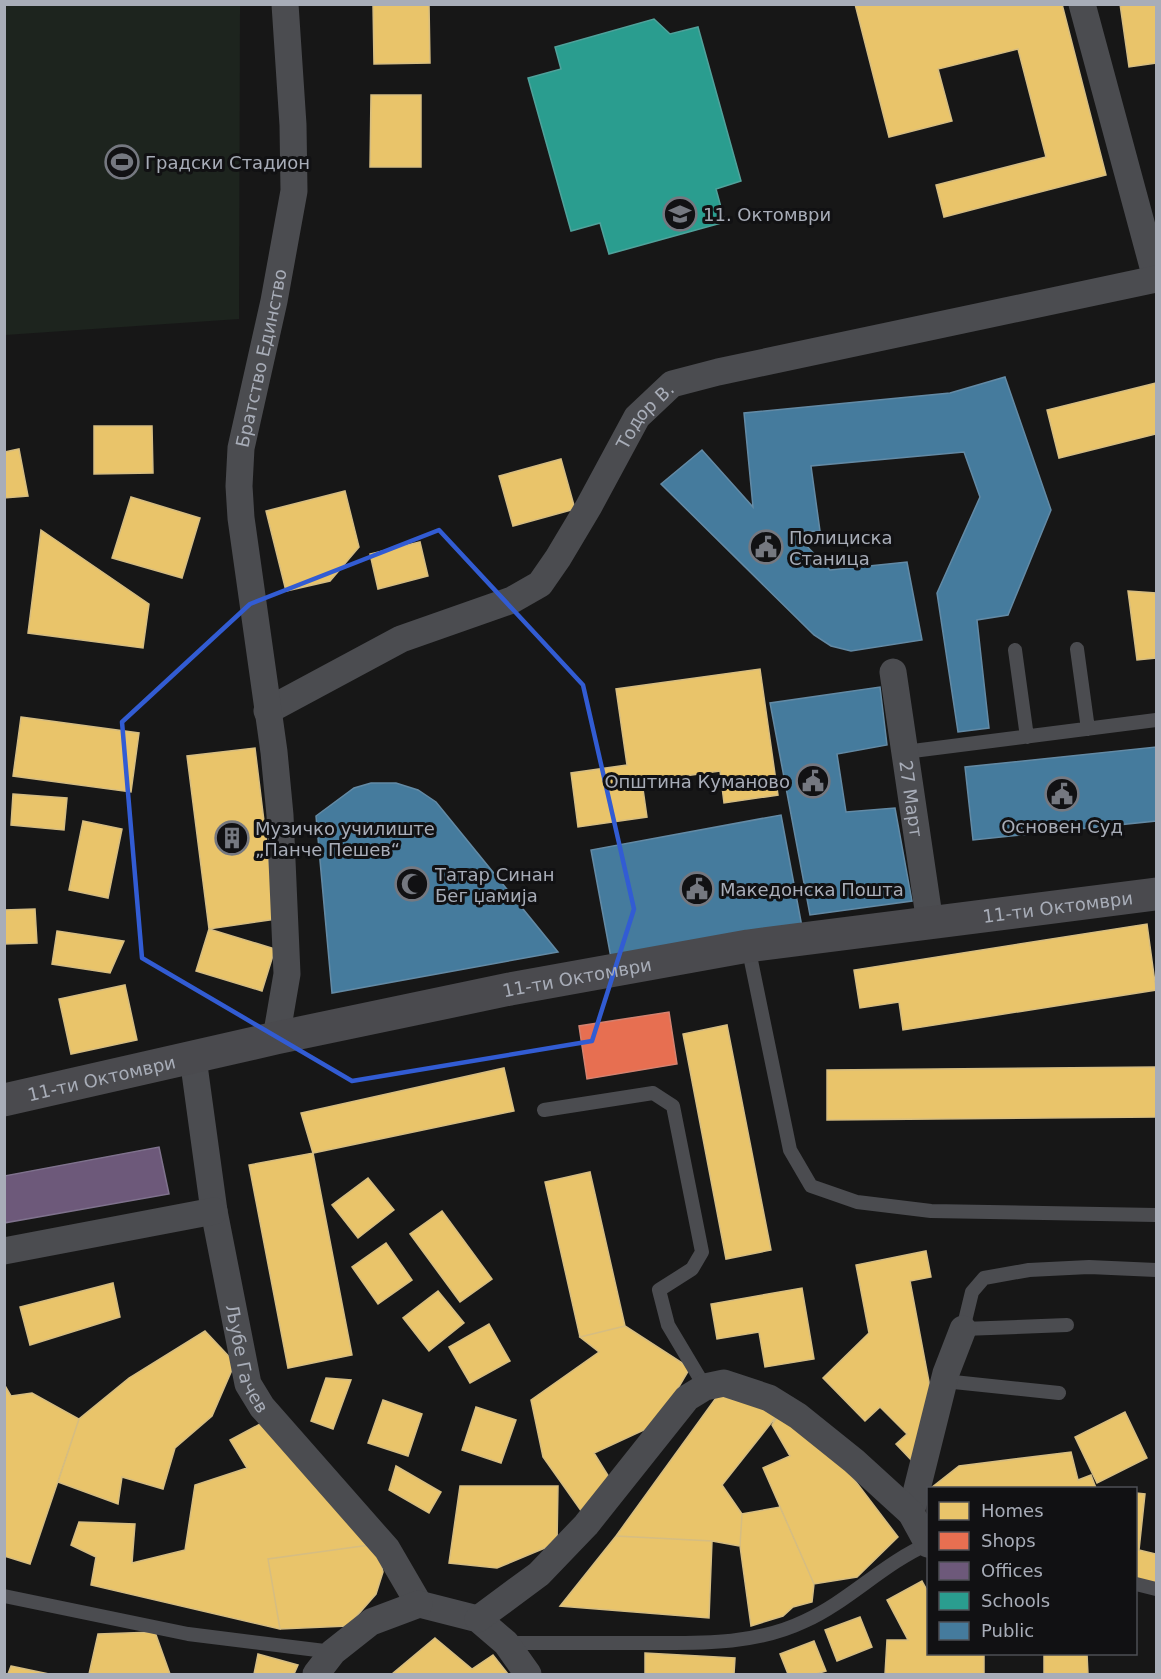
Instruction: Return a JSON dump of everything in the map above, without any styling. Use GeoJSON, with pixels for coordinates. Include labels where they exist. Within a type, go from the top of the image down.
{"type":"FeatureCollection","features":[{"type":"Feature","properties":{"kind":"main road","name":"11-ти Октомври"},"geometry":{"type":"LineString","coordinates":[[4,1100],[276,1038],[510,989],[748,946],[1156,894]]}},
{"type":"Feature","properties":{"kind":"street","name":"Братство Единство"},"geometry":{"type":"LineString","coordinates":[[276,1038],[287,974],[280,815],[274,752],[241,518],[239,486],[241,448],[274,301],[294,191],[293,124],[285,4]]}},
{"type":"Feature","properties":{"kind":"street"},"geometry":{"type":"LineString","coordinates":[[1082,4],[1156,279]]}},
{"type":"Feature","properties":{"kind":"street","name":"Тодор В."},"geometry":{"type":"LineString","coordinates":[[267,711],[401,639],[512,600],[540,584],[589,506],[637,417],[672,384],[741,367],[1156,279]]}},
{"type":"Feature","properties":{"kind":"street","name":"27 Март"},"geometry":{"type":"LineString","coordinates":[[893,672],[930,923]]}},
{"type":"Feature","properties":{"kind":"street","name":"Љубе Гачев"},"geometry":{"type":"LineString","coordinates":[[193,1058],[214,1211],[248,1384],[262,1407],[387,1549],[419,1604]]}},
{"type":"Feature","properties":{"kind":"street"},"geometry":{"type":"LineString","coordinates":[[4,1251],[214,1211]]}},
{"type":"Feature","properties":{"kind":"street"},"geometry":{"type":"LineString","coordinates":[[911,1513],[944,1381],[963,1329]]}},
{"type":"Feature","properties":{"kind":"street"},"geometry":{"type":"LineString","coordinates":[[478,1619],[539,1574],[586,1525],[687,1398],[705,1387],[724,1383],[769,1398],[798,1416],[911,1513],[927,1542]]}},
{"type":"Feature","properties":{"kind":"street"},"geometry":{"type":"LineString","coordinates":[[315,1674],[333,1652],[372,1622],[419,1604],[478,1619],[506,1643],[528,1674]]}},
{"type":"Feature","properties":{"kind":"lane"},"geometry":{"type":"LineString","coordinates":[[1077,649],[1088,729]]}},
{"type":"Feature","properties":{"kind":"lane"},"geometry":{"type":"LineString","coordinates":[[1015,650],[1027,737]]}},
{"type":"Feature","properties":{"kind":"lane"},"geometry":{"type":"LineString","coordinates":[[905,752],[1156,720]]}},
{"type":"Feature","properties":{"kind":"lane"},"geometry":{"type":"LineString","coordinates":[[748,946],[790,1150],[811,1186],[856,1202],[931,1211],[1156,1215]]}},
{"type":"Feature","properties":{"kind":"lane"},"geometry":{"type":"LineString","coordinates":[[544,1110],[652,1093],[673,1106],[702,1252],[692,1269],[659,1290],[668,1325],[705,1387]]}},
{"type":"Feature","properties":{"kind":"lane"},"geometry":{"type":"LineString","coordinates":[[1067,1325],[963,1329],[972,1292],[984,1278],[1029,1270],[1089,1267],[1156,1270]]}},
{"type":"Feature","properties":{"kind":"lane"},"geometry":{"type":"LineString","coordinates":[[944,1381],[1059,1393]]}},
{"type":"Feature","properties":{"kind":"lane"},"geometry":{"type":"LineString","coordinates":[[506,1643],[711,1643],[757,1636],[805,1622],[927,1545]]}},
{"type":"Feature","properties":{"kind":"lane"},"geometry":{"type":"LineString","coordinates":[[1137,1584],[1156,1589]]}},
{"type":"Feature","properties":{"kind":"lane"},"geometry":{"type":"LineString","coordinates":[[4,1596],[188,1634],[333,1652]]}},
{"type":"Feature","properties":{"kind":"highlighted area"},"geometry":{"type":"Polygon","coordinates":[[[439,530],[583,685],[634,909],[592,1041],[352,1081],[142,958],[122,722],[250,604],[439,530]]]}},
{"type":"Feature","properties":{"kind":"shaded area","name":"Градски Стадион"},"geometry":{"type":"Polygon","coordinates":[[[5,4],[240,5],[239,319],[5,335],[5,4]]]}},
{"type":"Feature","properties":{"kind":"building: Homes"},"geometry":{"type":"Polygon","coordinates":[[[373,4],[429,4],[430,63],[374,64],[373,4]]]}},
{"type":"Feature","properties":{"kind":"building: Homes"},"geometry":{"type":"Polygon","coordinates":[[[855,4],[1062,4],[1106,175],[944,217],[936,185],[1046,157],[1018,49],[938,69],[952,121],[889,137],[855,4]]]}},
{"type":"Feature","properties":{"kind":"building: Homes"},"geometry":{"type":"Polygon","coordinates":[[[1120,4],[1156,4],[1156,63],[1129,67],[1120,4]]]}},
{"type":"Feature","properties":{"kind":"building: Homes"},"geometry":{"type":"Polygon","coordinates":[[[371,95],[421,95],[421,167],[370,167],[371,95]]]}},
{"type":"Feature","properties":{"kind":"building: Homes"},"geometry":{"type":"Polygon","coordinates":[[[1156,383],[1156,434],[1059,458],[1047,410],[1156,383]]]}},
{"type":"Feature","properties":{"kind":"building: Homes"},"geometry":{"type":"Polygon","coordinates":[[[94,426],[152,426],[153,473],[94,474],[94,426]]]}},
{"type":"Feature","properties":{"kind":"building: Homes"},"geometry":{"type":"Polygon","coordinates":[[[19,449],[28,496],[4,498],[4,452],[19,449]]]}},
{"type":"Feature","properties":{"kind":"building: Homes"},"geometry":{"type":"Polygon","coordinates":[[[561,459],[575,509],[513,526],[499,476],[561,459]]]}},
{"type":"Feature","properties":{"kind":"building: Homes"},"geometry":{"type":"Polygon","coordinates":[[[345,491],[359,547],[330,581],[286,591],[266,511],[345,491]]]}},
{"type":"Feature","properties":{"kind":"building: Homes"},"geometry":{"type":"Polygon","coordinates":[[[131,497],[200,518],[182,578],[112,558],[131,497]]]}},
{"type":"Feature","properties":{"kind":"building: Homes"},"geometry":{"type":"Polygon","coordinates":[[[41,530],[149,604],[143,648],[28,633],[41,530]]]}},
{"type":"Feature","properties":{"kind":"building: Homes"},"geometry":{"type":"Polygon","coordinates":[[[420,542],[428,576],[378,589],[370,554],[420,542]]]}},
{"type":"Feature","properties":{"kind":"building: Homes"},"geometry":{"type":"Polygon","coordinates":[[[1128,591],[1156,593],[1156,658],[1137,660],[1128,591]]]}},
{"type":"Feature","properties":{"kind":"building: Homes"},"geometry":{"type":"Polygon","coordinates":[[[760,669],[778,795],[724,803],[720,771],[642,782],[647,817],[578,827],[571,773],[627,765],[616,689],[760,669]]]}},
{"type":"Feature","properties":{"kind":"building: Homes"},"geometry":{"type":"Polygon","coordinates":[[[21,717],[139,733],[131,792],[13,776],[21,717]]]}},
{"type":"Feature","properties":{"kind":"building: Homes","name":"Музичко училиште „Панче Пешев“"},"geometry":{"type":"Polygon","coordinates":[[[255,748],[276,919],[209,929],[187,756],[255,748]]]}},
{"type":"Feature","properties":{"kind":"building: Homes"},"geometry":{"type":"Polygon","coordinates":[[[13,794],[67,798],[64,830],[11,825],[13,794]]]}},
{"type":"Feature","properties":{"kind":"building: Homes"},"geometry":{"type":"Polygon","coordinates":[[[83,821],[122,829],[108,898],[69,890],[83,821]]]}},
{"type":"Feature","properties":{"kind":"building: Homes"},"geometry":{"type":"Polygon","coordinates":[[[35,909],[37,943],[4,944],[4,910],[35,909]]]}},
{"type":"Feature","properties":{"kind":"building: Homes"},"geometry":{"type":"Polygon","coordinates":[[[1147,924],[1156,990],[903,1030],[899,1002],[860,1008],[854,970],[1147,924]]]}},
{"type":"Feature","properties":{"kind":"building: Homes"},"geometry":{"type":"Polygon","coordinates":[[[209,929],[275,949],[262,991],[196,971],[209,929]]]}},
{"type":"Feature","properties":{"kind":"building: Homes"},"geometry":{"type":"Polygon","coordinates":[[[57,931],[124,941],[110,973],[52,964],[57,931]]]}},
{"type":"Feature","properties":{"kind":"building: Homes"},"geometry":{"type":"Polygon","coordinates":[[[125,985],[137,1040],[71,1054],[59,999],[125,985]]]}},
{"type":"Feature","properties":{"kind":"building: Homes"},"geometry":{"type":"Polygon","coordinates":[[[727,1025],[771,1250],[726,1259],[683,1034],[727,1025]]]}},
{"type":"Feature","properties":{"kind":"building: Homes"},"geometry":{"type":"Polygon","coordinates":[[[1156,1067],[1156,1117],[827,1120],[827,1070],[1156,1067]]]}},
{"type":"Feature","properties":{"kind":"building: Homes"},"geometry":{"type":"Polygon","coordinates":[[[504,1068],[514,1111],[313,1153],[301,1113],[504,1068]]]}},
{"type":"Feature","properties":{"kind":"building: Homes"},"geometry":{"type":"Polygon","coordinates":[[[313,1153],[352,1355],[288,1368],[249,1165],[313,1153]]]}},
{"type":"Feature","properties":{"kind":"building: Homes"},"geometry":{"type":"Polygon","coordinates":[[[590,1172],[625,1326],[580,1337],[545,1182],[590,1172]]]}},
{"type":"Feature","properties":{"kind":"building: Homes"},"geometry":{"type":"Polygon","coordinates":[[[368,1178],[394,1210],[358,1238],[332,1205],[368,1178]]]}},
{"type":"Feature","properties":{"kind":"building: Homes"},"geometry":{"type":"Polygon","coordinates":[[[442,1211],[492,1279],[460,1302],[410,1234],[442,1211]]]}},
{"type":"Feature","properties":{"kind":"building: Homes"},"geometry":{"type":"Polygon","coordinates":[[[386,1243],[412,1280],[378,1304],[352,1267],[386,1243]]]}},
{"type":"Feature","properties":{"kind":"building: Homes"},"geometry":{"type":"Polygon","coordinates":[[[926,1251],[931,1277],[910,1281],[932,1398],[915,1464],[896,1444],[907,1434],[880,1407],[865,1421],[823,1378],[869,1333],[856,1265],[926,1251]]]}},
{"type":"Feature","properties":{"kind":"building: Homes"},"geometry":{"type":"Polygon","coordinates":[[[113,1283],[120,1317],[30,1345],[20,1307],[113,1283]]]}},
{"type":"Feature","properties":{"kind":"building: Homes"},"geometry":{"type":"Polygon","coordinates":[[[802,1288],[814,1359],[765,1367],[759,1332],[717,1339],[711,1304],[802,1288]]]}},
{"type":"Feature","properties":{"kind":"building: Homes"},"geometry":{"type":"Polygon","coordinates":[[[438,1291],[464,1323],[429,1351],[403,1318],[438,1291]]]}},
{"type":"Feature","properties":{"kind":"building: Homes"},"geometry":{"type":"Polygon","coordinates":[[[489,1324],[510,1361],[470,1383],[449,1347],[489,1324]]]}},
{"type":"Feature","properties":{"kind":"building: Homes"},"geometry":{"type":"Polygon","coordinates":[[[625,1326],[690,1368],[657,1424],[594,1453],[612,1482],[582,1512],[543,1457],[531,1400],[599,1352],[580,1337],[625,1326]]]}},
{"type":"Feature","properties":{"kind":"building: Homes"},"geometry":{"type":"Polygon","coordinates":[[[205,1331],[235,1363],[212,1416],[175,1448],[163,1489],[122,1477],[118,1504],[58,1482],[79,1419],[129,1378],[205,1331]]]}},
{"type":"Feature","properties":{"kind":"building: Homes"},"geometry":{"type":"Polygon","coordinates":[[[326,1378],[351,1380],[333,1429],[311,1421],[326,1378]]]}},
{"type":"Feature","properties":{"kind":"building: Homes"},"geometry":{"type":"Polygon","coordinates":[[[4,1384],[11,1396],[32,1393],[79,1419],[30,1564],[4,1556],[4,1384]]]}},
{"type":"Feature","properties":{"kind":"building: Homes"},"geometry":{"type":"Polygon","coordinates":[[[718,1395],[779,1413],[722,1485],[742,1514],[740,1546],[712,1541],[616,1536],[718,1395]]]}},
{"type":"Feature","properties":{"kind":"building: Homes"},"geometry":{"type":"Polygon","coordinates":[[[383,1400],[422,1414],[408,1456],[368,1443],[383,1400]]]}},
{"type":"Feature","properties":{"kind":"building: Homes"},"geometry":{"type":"Polygon","coordinates":[[[476,1407],[516,1420],[501,1463],[462,1450],[476,1407]]]}},
{"type":"Feature","properties":{"kind":"building: Homes"},"geometry":{"type":"Polygon","coordinates":[[[1125,1412],[1147,1458],[1097,1483],[1075,1437],[1125,1412]]]}},
{"type":"Feature","properties":{"kind":"building: Homes"},"geometry":{"type":"Polygon","coordinates":[[[779,1413],[834,1453],[898,1537],[857,1577],[814,1584],[763,1468],[790,1456],[772,1425],[779,1413]]]}},
{"type":"Feature","properties":{"kind":"building: Homes"},"geometry":{"type":"Polygon","coordinates":[[[262,1423],[377,1544],[268,1559],[280,1629],[91,1585],[96,1557],[71,1545],[79,1522],[135,1524],[132,1563],[185,1550],[195,1485],[247,1468],[230,1440],[262,1423]]]}},
{"type":"Feature","properties":{"kind":"building: Homes"},"geometry":{"type":"Polygon","coordinates":[[[1071,1452],[1078,1480],[1091,1475],[1096,1487],[932,1487],[959,1466],[1071,1452]]]}},
{"type":"Feature","properties":{"kind":"building: Homes"},"geometry":{"type":"Polygon","coordinates":[[[396,1466],[441,1492],[429,1513],[389,1490],[396,1466]]]}},
{"type":"Feature","properties":{"kind":"building: Homes"},"geometry":{"type":"Polygon","coordinates":[[[460,1486],[558,1486],[557,1543],[497,1568],[449,1563],[460,1486]]]}},
{"type":"Feature","properties":{"kind":"building: Homes"},"geometry":{"type":"Polygon","coordinates":[[[1137,1493],[1145,1494],[1139,1550],[1156,1554],[1156,1584],[1137,1580],[1137,1493]]]}},
{"type":"Feature","properties":{"kind":"building: Homes"},"geometry":{"type":"Polygon","coordinates":[[[780,1507],[814,1584],[812,1602],[793,1607],[783,1616],[751,1626],[740,1546],[742,1514],[780,1507]]]}},
{"type":"Feature","properties":{"kind":"building: Homes"},"geometry":{"type":"Polygon","coordinates":[[[616,1536],[712,1541],[709,1618],[560,1606],[616,1536]]]}},
{"type":"Feature","properties":{"kind":"building: Homes"},"geometry":{"type":"Polygon","coordinates":[[[377,1544],[383,1572],[376,1594],[348,1626],[280,1629],[268,1559],[377,1544]]]}},
{"type":"Feature","properties":{"kind":"building: Homes"},"geometry":{"type":"Polygon","coordinates":[[[922,1581],[927,1590],[927,1655],[984,1655],[984,1674],[885,1674],[887,1640],[908,1640],[887,1600],[922,1581]]]}},
{"type":"Feature","properties":{"kind":"building: Homes"},"geometry":{"type":"Polygon","coordinates":[[[860,1617],[872,1647],[837,1661],[825,1630],[860,1617]]]}},
{"type":"Feature","properties":{"kind":"building: Homes"},"geometry":{"type":"Polygon","coordinates":[[[155,1632],[170,1674],[89,1674],[98,1634],[155,1632]]]}},
{"type":"Feature","properties":{"kind":"building: Homes"},"geometry":{"type":"Polygon","coordinates":[[[435,1638],[472,1669],[493,1655],[508,1674],[392,1674],[435,1638]]]}},
{"type":"Feature","properties":{"kind":"building: Homes"},"geometry":{"type":"Polygon","coordinates":[[[814,1641],[826,1671],[816,1674],[788,1674],[780,1654],[814,1641]]]}},
{"type":"Feature","properties":{"kind":"building: Homes"},"geometry":{"type":"Polygon","coordinates":[[[645,1653],[735,1658],[734,1674],[645,1674],[645,1653]]]}},
{"type":"Feature","properties":{"kind":"building: Homes"},"geometry":{"type":"Polygon","coordinates":[[[258,1654],[298,1665],[294,1674],[254,1674],[258,1654]]]}},
{"type":"Feature","properties":{"kind":"building: Homes"},"geometry":{"type":"Polygon","coordinates":[[[1044,1655],[1087,1655],[1088,1674],[1044,1674],[1044,1655]]]}},
{"type":"Feature","properties":{"kind":"building: Homes"},"geometry":{"type":"Polygon","coordinates":[[[11,1666],[49,1674],[8,1674],[11,1666]]]}},
{"type":"Feature","properties":{"kind":"building: Shops"},"geometry":{"type":"Polygon","coordinates":[[[669,1012],[677,1064],[587,1079],[579,1026],[669,1012]]]}},
{"type":"Feature","properties":{"kind":"building: Offices"},"geometry":{"type":"Polygon","coordinates":[[[159,1147],[169,1194],[4,1223],[4,1176],[159,1147]]]}},
{"type":"Feature","properties":{"kind":"building: Schools"},"geometry":{"type":"Polygon","coordinates":[[[654,19],[670,34],[698,27],[741,181],[716,189],[725,222],[609,254],[600,223],[571,231],[528,78],[561,69],[555,47],[654,19]]]}},
{"type":"Feature","properties":{"kind":"building: Public","name":"Полициска Станица"},"geometry":{"type":"Polygon","coordinates":[[[1005,377],[1051,510],[1008,615],[977,620],[989,728],[958,732],[937,593],[980,497],[964,452],[811,466],[820,531],[793,532],[830,570],[907,562],[922,640],[851,651],[831,646],[814,635],[661,484],[702,450],[753,507],[744,413],[950,393],[1005,377]]]}},
{"type":"Feature","properties":{"kind":"building: Public","name":"Општина Куманово"},"geometry":{"type":"Polygon","coordinates":[[[880,687],[887,745],[837,754],[846,812],[895,808],[912,901],[810,915],[770,703],[880,687]]]}},
{"type":"Feature","properties":{"kind":"building: Public","name":"Основен Суд"},"geometry":{"type":"Polygon","coordinates":[[[1156,747],[1156,821],[973,840],[965,767],[1156,747]]]}},
{"type":"Feature","properties":{"kind":"building: Public","name":"Татар Синан Бег џамија"},"geometry":{"type":"Polygon","coordinates":[[[371,783],[396,783],[418,790],[436,802],[558,952],[332,993],[316,816],[354,788],[371,783]]]}},
{"type":"Feature","properties":{"kind":"building: Public","name":"Македонска Пошта"},"geometry":{"type":"Polygon","coordinates":[[[781,815],[802,927],[612,963],[591,850],[781,815]]]}},
{"type":"Feature","properties":{"kind":"place","name":"Градски Стадион"},"geometry":{"type":"Point","coordinates":[122,162]}},
{"type":"Feature","properties":{"kind":"place","name":"11. Октомври"},"geometry":{"type":"Point","coordinates":[680,214]}},
{"type":"Feature","properties":{"kind":"place","name":"Полициска Станица"},"geometry":{"type":"Point","coordinates":[766,547]}},
{"type":"Feature","properties":{"kind":"place","name":"Општина Куманово"},"geometry":{"type":"Point","coordinates":[813,781]}},
{"type":"Feature","properties":{"kind":"place","name":"Основен Суд"},"geometry":{"type":"Point","coordinates":[1062,794]}},
{"type":"Feature","properties":{"kind":"place","name":"Музичко училиште „Панче Пешев“"},"geometry":{"type":"Point","coordinates":[232,838]}},
{"type":"Feature","properties":{"kind":"place","name":"Татар Синан Бег џамија"},"geometry":{"type":"Point","coordinates":[412,884]}},
{"type":"Feature","properties":{"kind":"place","name":"Македонска Пошта"},"geometry":{"type":"Point","coordinates":[697,889]}}]}
